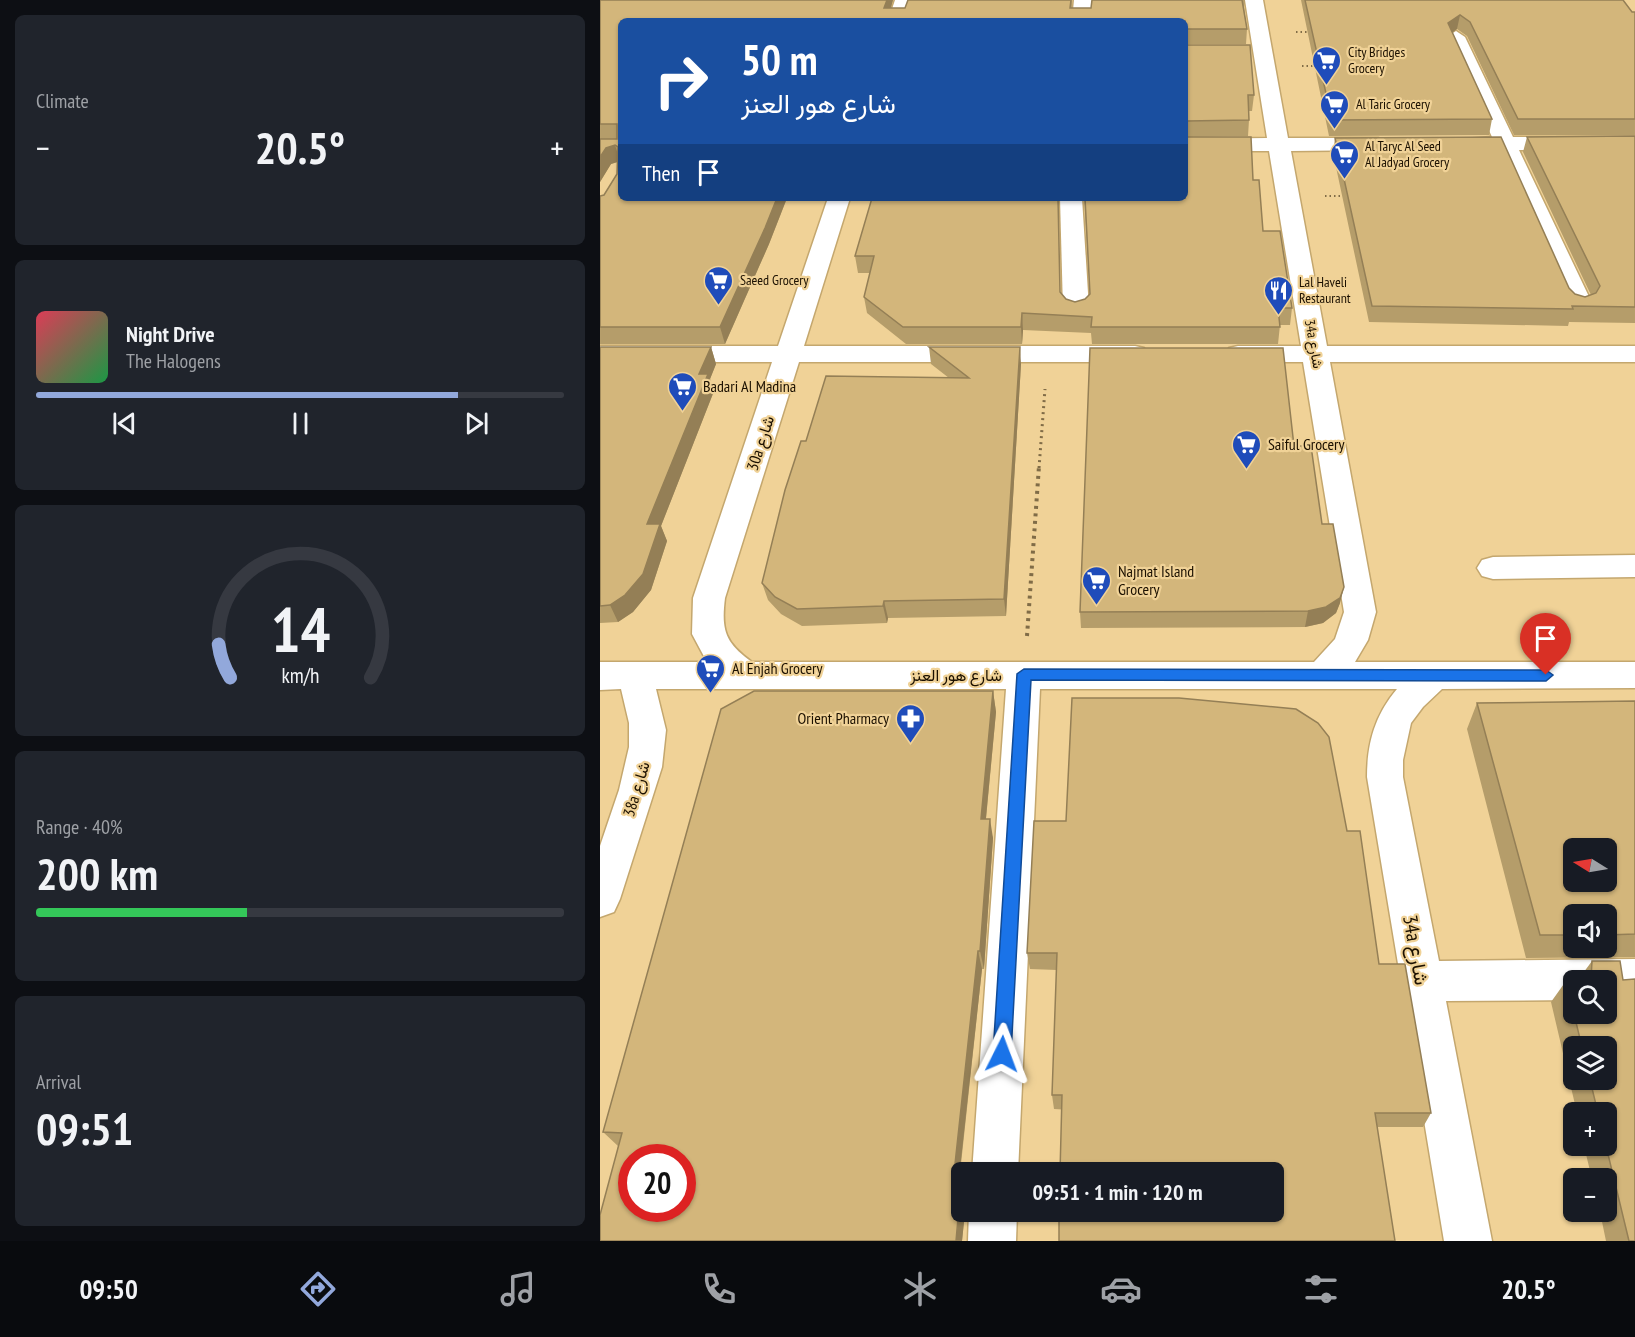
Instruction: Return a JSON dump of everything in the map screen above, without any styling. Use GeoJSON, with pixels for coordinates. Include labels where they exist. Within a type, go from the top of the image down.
{"type":"FeatureCollection","features":[{"type":"Feature","properties":{"kind":"street"},"geometry":{"type":"LineString","coordinates":[[898,18],[904,0]]}},
{"type":"Feature","properties":{"kind":"street"},"geometry":{"type":"LineString","coordinates":[[1081,18],[1083,0]]}},
{"type":"Feature","properties":{"kind":"street","name":"34a شارع"},"geometry":{"type":"LineString","coordinates":[[1254,0],[1256,56],[1269,130],[1288,197],[1360,612],[1354,635],[1341,658],[1321,676]]}},
{"type":"Feature","properties":{"kind":"street"},"geometry":{"type":"LineString","coordinates":[[1456,37],[1579,303]]}},
{"type":"Feature","properties":{"kind":"street"},"geometry":{"type":"LineString","coordinates":[[1188,144],[1269,130],[1394,144]]}},
{"type":"Feature","properties":{"kind":"street"},"geometry":{"type":"LineString","coordinates":[[1438,144],[1635,143]]}},
{"type":"Feature","properties":{"kind":"street","name":"30a شارع"},"geometry":{"type":"LineString","coordinates":[[745,676],[724,661],[710,642],[705,621],[709,598],[838,201]]}},
{"type":"Feature","properties":{"kind":"street"},"geometry":{"type":"LineString","coordinates":[[1071,201],[1076,309]]}},
{"type":"Feature","properties":{"kind":"street"},"geometry":{"type":"LineString","coordinates":[[600,354],[1164,354]]}},
{"type":"Feature","properties":{"kind":"street"},"geometry":{"type":"LineString","coordinates":[[1211,354],[1635,354]]}},
{"type":"Feature","properties":{"kind":"street"},"geometry":{"type":"LineString","coordinates":[[1493,568],[1635,566]]}},
{"type":"Feature","properties":{"kind":"street"},"geometry":{"type":"LineString","coordinates":[[997,1162],[1024,674]]}},
{"type":"Feature","properties":{"kind":"street","name":"34a شارع"},"geometry":{"type":"LineString","coordinates":[[1435,675],[1411,693],[1394,717],[1385,745],[1385,777],[1468,1241]]}},
{"type":"Feature","properties":{"kind":"street","name":"شارع هور العنز"},"geometry":{"type":"LineString","coordinates":[[617,676],[1635,675]]}},
{"type":"Feature","properties":{"kind":"street","name":"38a شارع"},"geometry":{"type":"LineString","coordinates":[[600,899],[645,765],[648,732],[644,703],[617,676]]}},
{"type":"Feature","properties":{"kind":"street"},"geometry":{"type":"LineString","coordinates":[[1422,981],[1635,979]]}},
{"type":"Feature","properties":{"kind":"street"},"geometry":{"type":"LineString","coordinates":[[992,1241],[993,1222]]}},
{"type":"Feature","properties":{"kind":"path"},"geometry":{"type":"LineString","coordinates":[[1256,56],[1322,66]]}},
{"type":"Feature","properties":{"kind":"path"},"geometry":{"type":"LineString","coordinates":[[1288,197],[1356,196]]}},
{"type":"Feature","properties":{"kind":"path"},"geometry":{"type":"LineString","coordinates":[[1024,674],[1048,354]]}},
{"type":"Feature","properties":{"kind":"building"},"geometry":{"type":"Polygon","coordinates":[[[600,0],[887,0],[884,8],[905,8],[908,0],[1071,0],[1070,8],[1091,8],[1092,0],[1242,0],[1247,29],[1188,29],[1188,18],[618,18],[618,147],[615,145],[606,148],[600,157],[600,139],[617,139],[617,124],[600,124],[600,0]]]}},
{"type":"Feature","properties":{"kind":"building"},"geometry":{"type":"Polygon","coordinates":[[[1305,0],[1623,0],[1632,12],[1635,12],[1635,119],[1518,119],[1470,22],[1460,15],[1448,23],[1492,119],[1332,120],[1305,0]]]}},
{"type":"Feature","properties":{"kind":"building"},"geometry":{"type":"Polygon","coordinates":[[[1188,45],[1250,45],[1254,95],[1248,95],[1249,120],[1188,121],[1188,45]]]}},
{"type":"Feature","properties":{"kind":"building"},"geometry":{"type":"Polygon","coordinates":[[[1635,136],[1635,307],[1572,306],[1573,309],[1372,306],[1335,138],[1501,137],[1569,288],[1575,294],[1585,297],[1596,293],[1600,286],[1527,137],[1635,136]]]}},
{"type":"Feature","properties":{"kind":"building"},"geometry":{"type":"Polygon","coordinates":[[[1188,137],[1251,137],[1253,180],[1259,180],[1263,231],[1280,231],[1292,308],[1278,308],[1280,327],[1091,327],[1092,317],[1022,313],[1021,327],[903,327],[864,297],[874,256],[855,256],[871,201],[1058,201],[1060,292],[1066,299],[1075,302],[1085,299],[1090,294],[1085,201],[1188,201],[1188,137]]]}},
{"type":"Feature","properties":{"kind":"building"},"geometry":{"type":"Polygon","coordinates":[[[618,147],[618,201],[776,201],[720,327],[600,327],[600,196],[604,195],[617,174],[618,147]]]}},
{"type":"Feature","properties":{"kind":"building"},"geometry":{"type":"Polygon","coordinates":[[[600,347],[711,347],[699,374],[708,374],[647,524],[660,524],[643,574],[625,595],[610,605],[600,606],[600,347]]]}},
{"type":"Feature","properties":{"kind":"building"},"geometry":{"type":"Polygon","coordinates":[[[929,347],[1020,347],[1004,599],[884,601],[883,606],[797,609],[775,597],[762,583],[785,490],[801,441],[806,441],[826,376],[969,378],[929,347]]]}},
{"type":"Feature","properties":{"kind":"building"},"geometry":{"type":"Polygon","coordinates":[[[1090,348],[1283,348],[1294,446],[1311,446],[1322,524],[1333,524],[1344,587],[1340,598],[1326,607],[1308,611],[1080,612],[1090,348]]]}},
{"type":"Feature","properties":{"kind":"building"},"geometry":{"type":"Polygon","coordinates":[[[754,691],[993,691],[981,819],[990,819],[980,951],[978,951],[955,1162],[951,1162],[951,1222],[958,1222],[956,1241],[600,1241],[600,1215],[618,1148],[618,1222],[696,1222],[696,1144],[619,1144],[622,1133],[603,1132],[721,709],[754,691]]]}},
{"type":"Feature","properties":{"kind":"building"},"geometry":{"type":"Polygon","coordinates":[[[1072,698],[1179,698],[1296,709],[1318,723],[1329,737],[1347,831],[1360,831],[1379,964],[1405,964],[1431,1113],[1375,1113],[1395,1241],[1059,1241],[1059,1222],[1284,1222],[1284,1162],[1060,1162],[1062,1095],[1052,1095],[1057,953],[1027,953],[1034,821],[1066,821],[1072,698]]]}},
{"type":"Feature","properties":{"kind":"building"},"geometry":{"type":"Polygon","coordinates":[[[1635,701],[1635,934],[1617,935],[1617,904],[1563,904],[1563,935],[1540,935],[1477,703],[1635,701]]]}},
{"type":"Feature","properties":{"kind":"building"},"geometry":{"type":"Polygon","coordinates":[[[1592,961],[1620,961],[1623,980],[1635,979],[1635,1241],[1629,1241],[1617,1191],[1617,1168],[1611,1168],[1608,1156],[1617,1156],[1617,1102],[1595,1102],[1592,1090],[1617,1090],[1617,1036],[1579,1036],[1576,1024],[1617,1024],[1617,970],[1592,970],[1592,961]]]}},
{"type":"Feature","properties":{"kind":"place","name":"City Bridges Grocery"},"geometry":{"type":"Point","coordinates":[1327,86]}},
{"type":"Feature","properties":{"kind":"place","name":"Al Taric Grocery"},"geometry":{"type":"Point","coordinates":[1335,130]}},
{"type":"Feature","properties":{"kind":"place","name":"Al Taryc Al Seed Al Jadyad Grocery"},"geometry":{"type":"Point","coordinates":[1344,180]}},
{"type":"Feature","properties":{"kind":"place","name":"Saeed Grocery"},"geometry":{"type":"Point","coordinates":[719,306]}},
{"type":"Feature","properties":{"kind":"place","name":"Lal Haveli Restaurant"},"geometry":{"type":"Point","coordinates":[1278,316]}},
{"type":"Feature","properties":{"kind":"place","name":"Badari Al Madina"},"geometry":{"type":"Point","coordinates":[682,412]}},
{"type":"Feature","properties":{"kind":"place","name":"Saiful Grocery"},"geometry":{"type":"Point","coordinates":[1247,470]}},
{"type":"Feature","properties":{"kind":"place","name":"Najmat Island Grocery"},"geometry":{"type":"Point","coordinates":[1097,606]}},
{"type":"Feature","properties":{"kind":"place","name":"Al Enjah Grocery"},"geometry":{"type":"Point","coordinates":[711,694]}},
{"type":"Feature","properties":{"kind":"place","name":"Orient Pharmacy"},"geometry":{"type":"Point","coordinates":[910,744]}},
{"type":"Feature","properties":{"kind":"route"},"geometry":{"type":"LineString","coordinates":[[1002,1054],[1024,674],[1546,675]]}}]}
